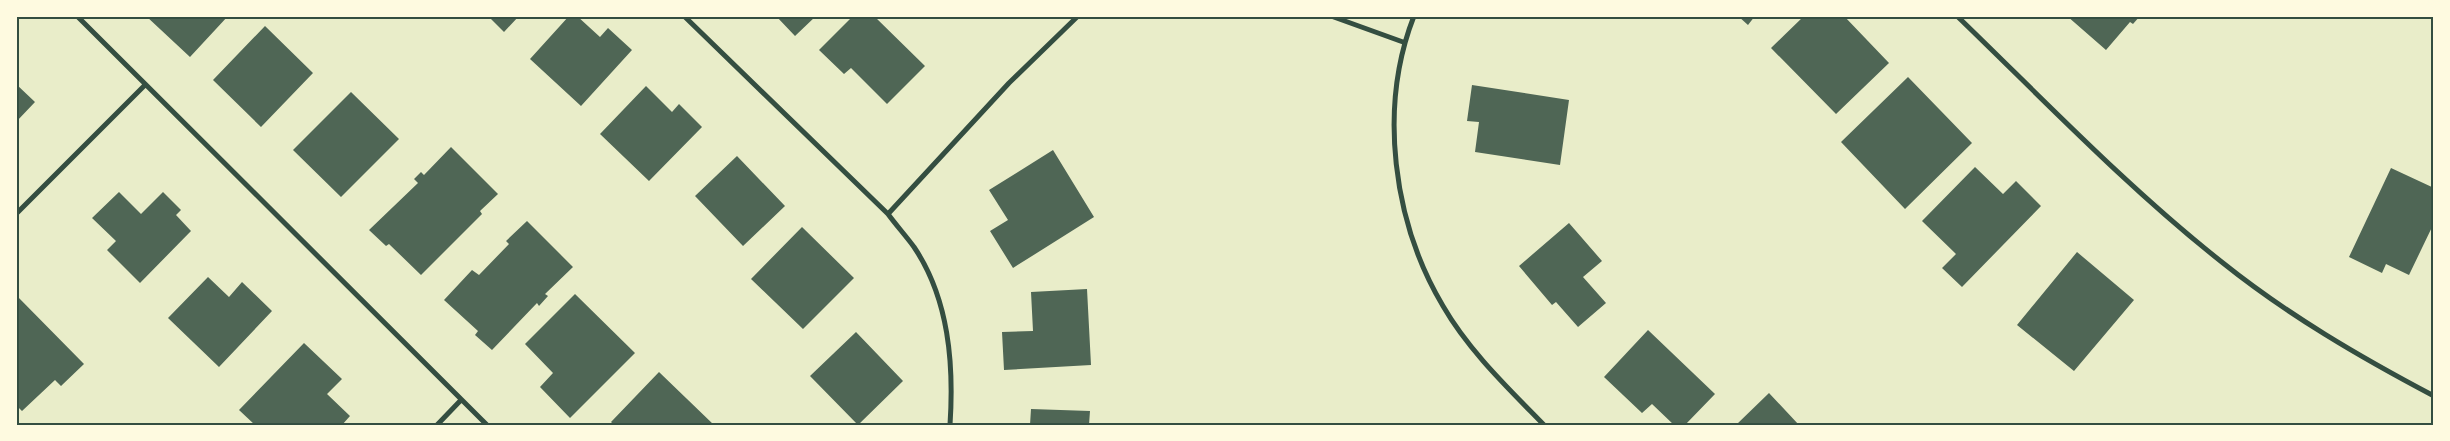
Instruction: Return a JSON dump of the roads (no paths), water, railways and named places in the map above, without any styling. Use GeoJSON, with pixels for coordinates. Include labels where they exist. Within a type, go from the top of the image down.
{"type":"FeatureCollection","features":[{"type":"Feature","properties":{"kind":"street"},"geometry":{"type":"LineString","coordinates":[[77,16],[487,425]]}},
{"type":"Feature","properties":{"kind":"street"},"geometry":{"type":"LineString","coordinates":[[684,16],[888,214],[915,248],[938,295],[948,336],[952,400],[950,425]]}},
{"type":"Feature","properties":{"kind":"street"},"geometry":{"type":"LineString","coordinates":[[888,214],[1009,83],[1078,16]]}},
{"type":"Feature","properties":{"kind":"street"},"geometry":{"type":"LineString","coordinates":[[1332,16],[1404,42]]}},
{"type":"Feature","properties":{"kind":"street"},"geometry":{"type":"LineString","coordinates":[[1414,16],[1404,42],[1396,92],[1395,138],[1399,185],[1407,225],[1442,306],[1463,336],[1496,376],[1544,425]]}},
{"type":"Feature","properties":{"kind":"street"},"geometry":{"type":"LineString","coordinates":[[1957,16],[2150,202],[2224,264],[2303,320],[2369,362],[2434,396]]}},
{"type":"Feature","properties":{"kind":"street"},"geometry":{"type":"LineString","coordinates":[[16,214],[146,85]]}},
{"type":"Feature","properties":{"kind":"street"},"geometry":{"type":"LineString","coordinates":[[437,425],[461,400]]}}]}
